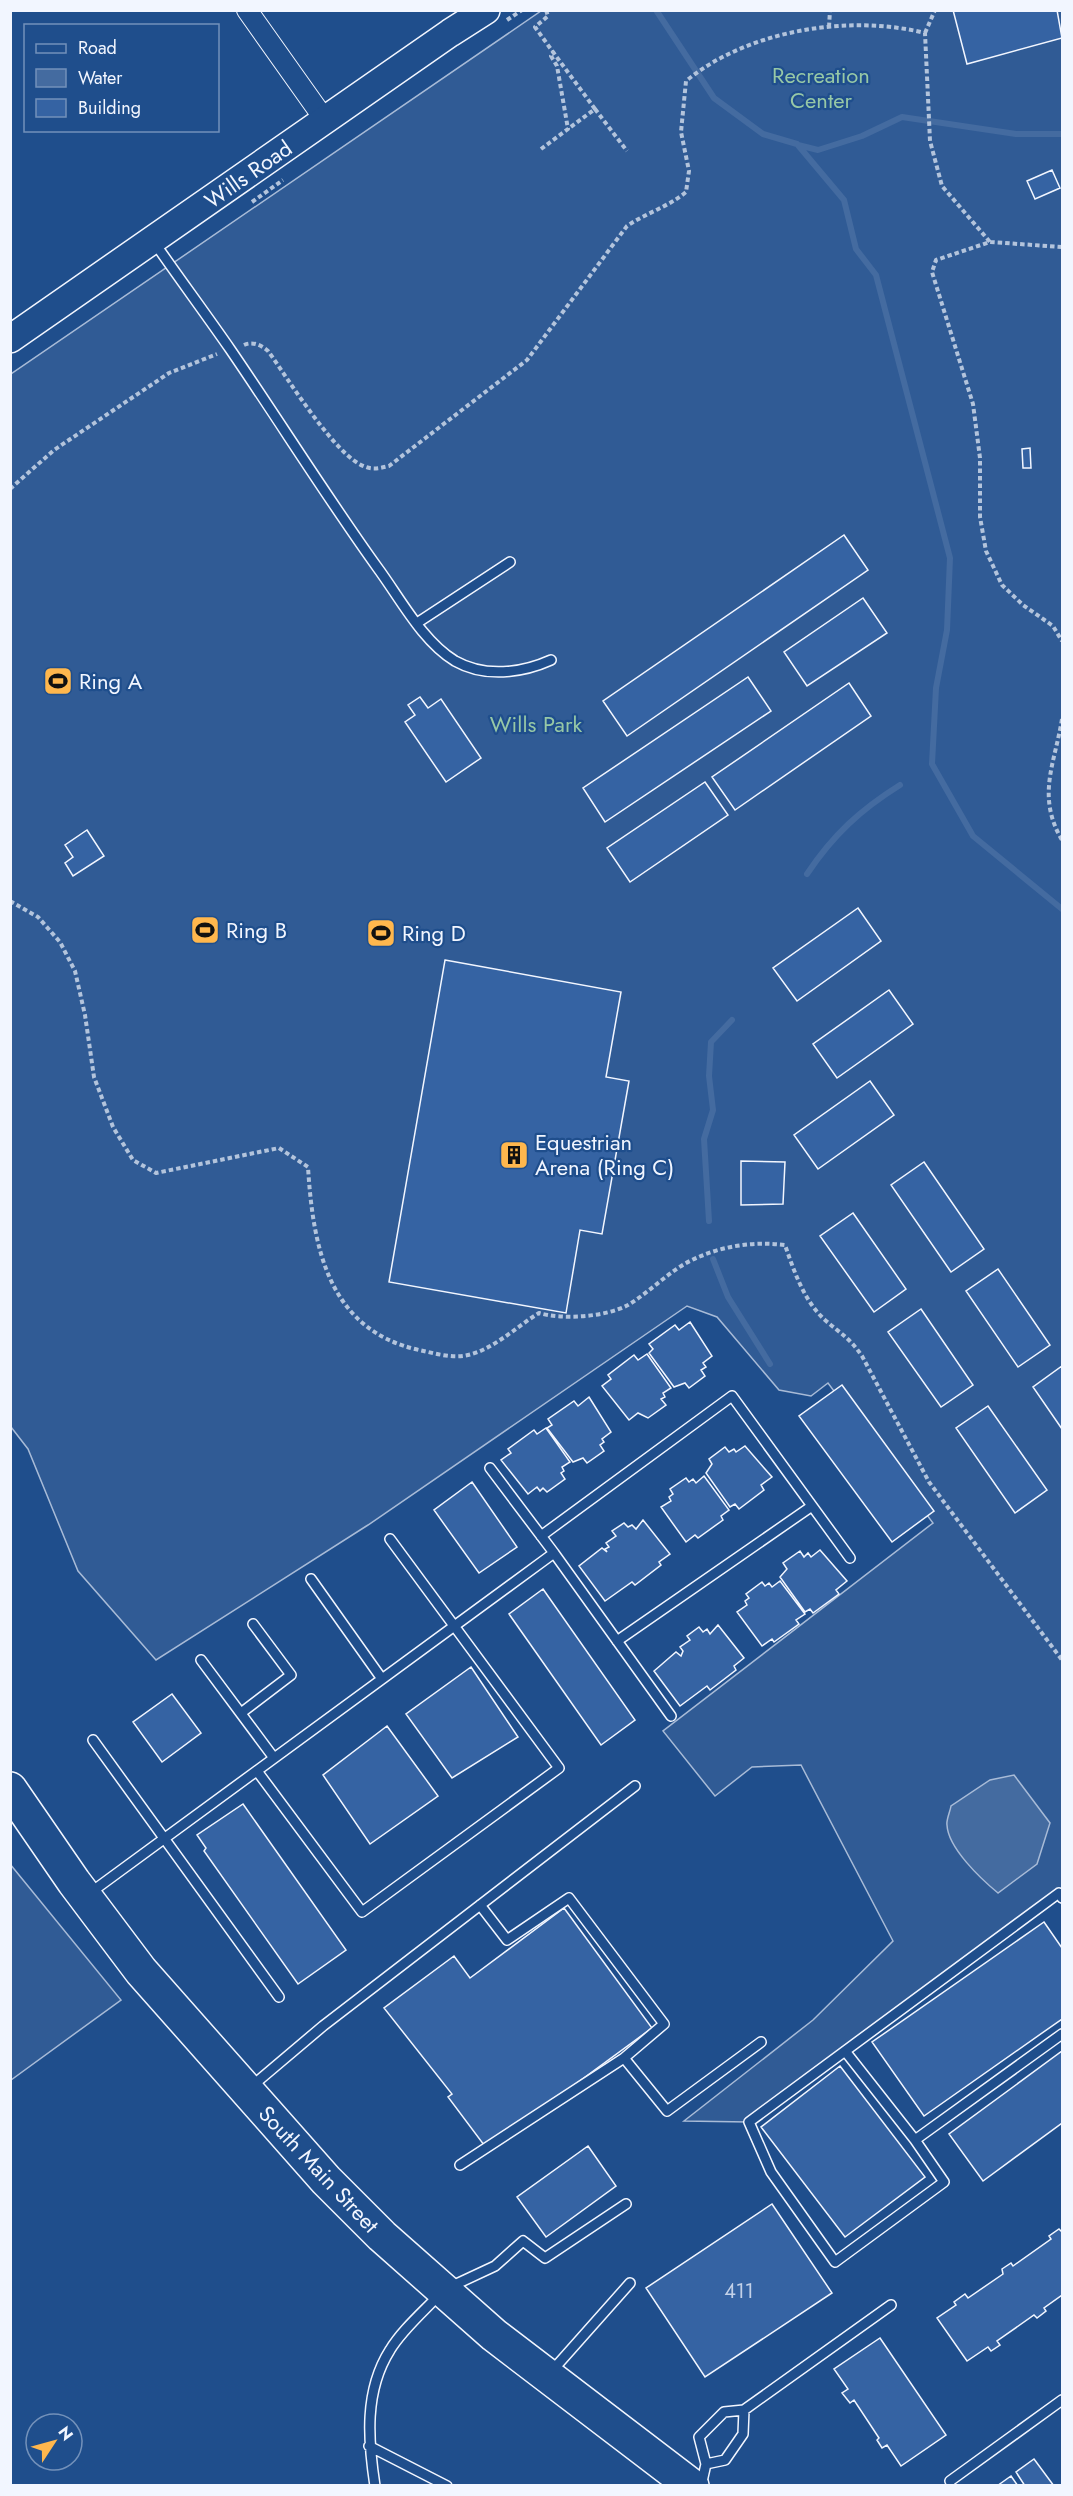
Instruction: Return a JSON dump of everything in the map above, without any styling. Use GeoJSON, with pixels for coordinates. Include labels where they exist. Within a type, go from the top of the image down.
{"type":"FeatureCollection","features":[{"type":"Feature","properties":{"kind":"highway","name":"South Main Street"},"geometry":{"type":"LineString","coordinates":[[10,1789],[85,1897],[141,1971],[326,2180],[442,2291],[548,2376],[699,2475]]}},
{"type":"Feature","properties":{"kind":"street"},"geometry":{"type":"LineString","coordinates":[[248,10],[325,120]]}},
{"type":"Feature","properties":{"kind":"street","name":"Wills Road"},"geometry":{"type":"LineString","coordinates":[[10,339],[486,10]]}},
{"type":"Feature","properties":{"kind":"lane"},"geometry":{"type":"LineString","coordinates":[[152,240],[230,350],[352,532],[417,622],[439,648],[464,666],[503,672],[524,670],[551,660]]}},
{"type":"Feature","properties":{"kind":"lane"},"geometry":{"type":"LineString","coordinates":[[417,622],[510,562]]}},
{"type":"Feature","properties":{"kind":"lane"},"geometry":{"type":"LineString","coordinates":[[541,1536],[732,1396],[850,1558]]}},
{"type":"Feature","properties":{"kind":"lane"},"geometry":{"type":"LineString","coordinates":[[490,1468],[554,1553],[670,1716]]}},
{"type":"Feature","properties":{"kind":"lane"},"geometry":{"type":"LineString","coordinates":[[617,1641],[812,1506]]}},
{"type":"Feature","properties":{"kind":"lane"},"geometry":{"type":"LineString","coordinates":[[257,1771],[362,1911],[559,1768],[390,1539]]}},
{"type":"Feature","properties":{"kind":"lane"},"geometry":{"type":"LineString","coordinates":[[85,1897],[554,1553]]}},
{"type":"Feature","properties":{"kind":"lane"},"geometry":{"type":"LineString","coordinates":[[311,1579],[382,1679]]}},
{"type":"Feature","properties":{"kind":"lane"},"geometry":{"type":"LineString","coordinates":[[241,1713],[291,1675],[253,1624]]}},
{"type":"Feature","properties":{"kind":"lane"},"geometry":{"type":"LineString","coordinates":[[201,1660],[274,1758]]}},
{"type":"Feature","properties":{"kind":"lane"},"geometry":{"type":"LineString","coordinates":[[93,1740],[279,1997]]}},
{"type":"Feature","properties":{"kind":"lane"},"geometry":{"type":"LineString","coordinates":[[245,2091],[323,2026],[635,1786]]}},
{"type":"Feature","properties":{"kind":"lane"},"geometry":{"type":"LineString","coordinates":[[845,2051],[915,2140],[944,2182],[835,2262],[771,2172],[749,2122],[845,2051],[1059,1893],[1062,1898]]}},
{"type":"Feature","properties":{"kind":"lane"},"geometry":{"type":"LineString","coordinates":[[460,2165],[624,2058],[664,2024],[569,1898],[507,1940],[480,1905]]}},
{"type":"Feature","properties":{"kind":"lane"},"geometry":{"type":"LineString","coordinates":[[915,2140],[1062,2034]]}},
{"type":"Feature","properties":{"kind":"lane"},"geometry":{"type":"LineString","coordinates":[[624,2058],[667,2110],[761,2042]]}},
{"type":"Feature","properties":{"kind":"lane"},"geometry":{"type":"LineString","coordinates":[[375,2486],[369,2446],[371,2401],[380,2370],[390,2350],[442,2291],[495,2266],[523,2241],[545,2258],[626,2204]]}},
{"type":"Feature","properties":{"kind":"lane"},"geometry":{"type":"LineString","coordinates":[[548,2376],[630,2283]]}},
{"type":"Feature","properties":{"kind":"lane"},"geometry":{"type":"LineString","coordinates":[[701,2486],[699,2437],[724,2412],[744,2410],[891,2305]]}},
{"type":"Feature","properties":{"kind":"lane"},"geometry":{"type":"LineString","coordinates":[[950,2481],[1062,2400]]}},
{"type":"Feature","properties":{"kind":"lane"},"geometry":{"type":"LineString","coordinates":[[699,2475],[725,2460],[743,2434],[744,2410]]}},
{"type":"Feature","properties":{"kind":"lane"},"geometry":{"type":"LineString","coordinates":[[369,2446],[447,2486]]}},
{"type":"Feature","properties":{"kind":"path"},"geometry":{"type":"LineString","coordinates":[[546,10],[548,16],[535,27],[627,151]]}},
{"type":"Feature","properties":{"kind":"path"},"geometry":{"type":"LineString","coordinates":[[829,27],[830,10]]}},
{"type":"Feature","properties":{"kind":"path"},"geometry":{"type":"LineString","coordinates":[[935,10],[925,33],[930,141],[942,186],[990,242]]}},
{"type":"Feature","properties":{"kind":"path"},"geometry":{"type":"LineString","coordinates":[[10,489],[54,450],[169,373],[250,343],[261,345],[311,412],[349,456],[364,467],[375,469],[389,466],[527,360],[627,226],[642,215],[672,204],[686,192],[689,171],[681,132],[686,81],[701,68],[729,51],[771,39],[841,24],[900,27],[925,33]]}},
{"type":"Feature","properties":{"kind":"path"},"geometry":{"type":"LineString","coordinates":[[553,52],[551,56],[557,66],[568,129]]}},
{"type":"Feature","properties":{"kind":"path"},"geometry":{"type":"LineString","coordinates":[[541,149],[595,109]]}},
{"type":"Feature","properties":{"kind":"path"},"geometry":{"type":"LineString","coordinates":[[1062,247],[990,242],[936,260],[932,272],[974,404],[980,458],[980,517],[986,550],[1002,585],[1023,605],[1053,626],[1062,640]]}},
{"type":"Feature","properties":{"kind":"path"},"geometry":{"type":"LineString","coordinates":[[1062,719],[1050,765],[1048,792],[1051,813],[1062,840]]}},
{"type":"Feature","properties":{"kind":"path"},"geometry":{"type":"LineString","coordinates":[[10,901],[38,917],[60,942],[75,971],[94,1077],[113,1127],[133,1160],[156,1173],[279,1148],[308,1167],[311,1212],[327,1274],[345,1308],[378,1336],[411,1348],[444,1355],[467,1355],[488,1348],[539,1313],[557,1318],[573,1318],[626,1306],[690,1260],[728,1246],[766,1243],[785,1245],[796,1279],[824,1318],[849,1337],[862,1356],[929,1482],[1062,1660]]}},
{"type":"Feature","properties":{"kind":"shaded area","name":"Wills Park"},"geometry":{"type":"Polygon","coordinates":[[[541,11],[1062,11],[1062,1890],[749,2122],[684,2121],[813,2020],[893,1941],[801,1765],[752,1767],[715,1796],[663,1731],[933,1523],[828,1383],[811,1396],[779,1390],[717,1317],[687,1306],[368,1525],[156,1660],[78,1571],[28,1449],[11,1427],[11,374],[541,11]]]}},
{"type":"Feature","properties":{"kind":"shaded area"},"geometry":{"type":"Polygon","coordinates":[[[10,1864],[121,2000],[11,2080],[10,2080],[10,1864]]]}},
{"type":"Feature","properties":{"kind":"water"},"geometry":{"type":"Polygon","coordinates":[[[1014,1775],[1050,1823],[1037,1864],[998,1893],[959,1853],[949,1834],[947,1821],[951,1806],[990,1780],[1014,1775]]]}},
{"type":"Feature","properties":{"kind":"building"},"geometry":{"type":"Polygon","coordinates":[[[953,10],[1057,10],[1062,38],[967,64],[953,10]]]}},
{"type":"Feature","properties":{"kind":"building"},"geometry":{"type":"Polygon","coordinates":[[[1052,170],[1060,188],[1035,199],[1027,181],[1052,170]]]}},
{"type":"Feature","properties":{"kind":"building"},"geometry":{"type":"Polygon","coordinates":[[[1030,448],[1031,468],[1023,468],[1022,449],[1030,448]]]}},
{"type":"Feature","properties":{"kind":"building"},"geometry":{"type":"Polygon","coordinates":[[[844,535],[868,570],[627,736],[603,701],[844,535]]]}},
{"type":"Feature","properties":{"kind":"building"},"geometry":{"type":"Polygon","coordinates":[[[863,598],[887,633],[807,686],[784,652],[863,598]]]}},
{"type":"Feature","properties":{"kind":"building"},"geometry":{"type":"Polygon","coordinates":[[[748,677],[771,711],[605,822],[583,788],[748,677]]]}},
{"type":"Feature","properties":{"kind":"building"},"geometry":{"type":"Polygon","coordinates":[[[849,683],[871,716],[735,810],[712,777],[849,683]]]}},
{"type":"Feature","properties":{"kind":"building"},"geometry":{"type":"Polygon","coordinates":[[[420,697],[428,708],[441,699],[481,758],[446,782],[405,722],[415,715],[408,705],[420,697]]]}},
{"type":"Feature","properties":{"kind":"building"},"geometry":{"type":"Polygon","coordinates":[[[705,782],[728,815],[630,882],[607,848],[705,782]]]}},
{"type":"Feature","properties":{"kind":"building"},"geometry":{"type":"Polygon","coordinates":[[[87,830],[104,856],[73,876],[65,863],[73,857],[65,845],[87,830]]]}},
{"type":"Feature","properties":{"kind":"building"},"geometry":{"type":"Polygon","coordinates":[[[858,908],[881,941],[797,1001],[773,968],[858,908]]]}},
{"type":"Feature","properties":{"kind":"building","name":"Equestrian Arena (Ring C)"},"geometry":{"type":"Polygon","coordinates":[[[445,960],[621,992],[606,1077],[629,1081],[602,1234],[580,1230],[566,1313],[389,1282],[445,960]]]}},
{"type":"Feature","properties":{"kind":"building"},"geometry":{"type":"Polygon","coordinates":[[[889,990],[913,1024],[837,1078],[813,1044],[889,990]]]}},
{"type":"Feature","properties":{"kind":"building"},"geometry":{"type":"Polygon","coordinates":[[[870,1081],[894,1115],[818,1169],[794,1135],[870,1081]]]}},
{"type":"Feature","properties":{"kind":"building"},"geometry":{"type":"Polygon","coordinates":[[[741,1161],[785,1162],[783,1204],[741,1205],[741,1161]]]}},
{"type":"Feature","properties":{"kind":"building"},"geometry":{"type":"Polygon","coordinates":[[[924,1162],[984,1249],[951,1272],[891,1185],[924,1162]]]}},
{"type":"Feature","properties":{"kind":"building"},"geometry":{"type":"Polygon","coordinates":[[[853,1213],[906,1289],[874,1312],[820,1236],[853,1213]]]}},
{"type":"Feature","properties":{"kind":"building"},"geometry":{"type":"Polygon","coordinates":[[[998,1269],[1050,1345],[1018,1367],[966,1291],[998,1269]]]}},
{"type":"Feature","properties":{"kind":"building"},"geometry":{"type":"Polygon","coordinates":[[[921,1309],[973,1385],[941,1407],[888,1332],[921,1309]]]}},
{"type":"Feature","properties":{"kind":"building"},"geometry":{"type":"Polygon","coordinates":[[[690,1322],[712,1356],[703,1363],[706,1367],[701,1370],[705,1376],[689,1388],[685,1383],[674,1387],[649,1353],[653,1349],[649,1344],[675,1325],[679,1330],[690,1322]]]}},
{"type":"Feature","properties":{"kind":"building"},"geometry":{"type":"Polygon","coordinates":[[[647,1354],[671,1388],[663,1393],[665,1397],[661,1399],[666,1405],[648,1418],[638,1413],[629,1420],[602,1386],[611,1379],[608,1375],[634,1355],[638,1360],[647,1354]]]}},
{"type":"Feature","properties":{"kind":"building"},"geometry":{"type":"Polygon","coordinates":[[[1062,1366],[1062,1429],[1033,1387],[1062,1366]]]}},
{"type":"Feature","properties":{"kind":"building"},"geometry":{"type":"Polygon","coordinates":[[[842,1385],[934,1511],[892,1542],[799,1416],[842,1385]]]}},
{"type":"Feature","properties":{"kind":"building"},"geometry":{"type":"Polygon","coordinates":[[[589,1397],[611,1432],[602,1439],[604,1442],[600,1445],[604,1451],[587,1463],[583,1458],[573,1462],[547,1428],[552,1425],[548,1419],[574,1401],[578,1406],[589,1397]]]}},
{"type":"Feature","properties":{"kind":"building"},"geometry":{"type":"Polygon","coordinates":[[[988,1406],[1047,1490],[1015,1513],[956,1428],[988,1406]]]}},
{"type":"Feature","properties":{"kind":"building"},"geometry":{"type":"Polygon","coordinates":[[[546,1428],[570,1462],[562,1467],[564,1471],[561,1473],[565,1479],[547,1492],[543,1488],[540,1491],[537,1487],[528,1494],[501,1460],[511,1453],[508,1449],[534,1430],[537,1434],[546,1428]]]}},
{"type":"Feature","properties":{"kind":"building"},"geometry":{"type":"Polygon","coordinates":[[[745,1446],[772,1477],[761,1485],[764,1490],[739,1509],[735,1504],[730,1507],[706,1473],[712,1464],[709,1459],[725,1447],[729,1452],[734,1449],[736,1452],[745,1446]]]}},
{"type":"Feature","properties":{"kind":"building"},"geometry":{"type":"Polygon","coordinates":[[[704,1476],[729,1510],[721,1516],[723,1520],[698,1538],[695,1535],[686,1542],[661,1507],[671,1501],[669,1497],[673,1494],[670,1489],[686,1478],[689,1482],[693,1479],[696,1483],[704,1476]]]}},
{"type":"Feature","properties":{"kind":"building"},"geometry":{"type":"Polygon","coordinates":[[[472,1482],[517,1547],[479,1573],[434,1510],[472,1482]]]}},
{"type":"Feature","properties":{"kind":"building"},"geometry":{"type":"Polygon","coordinates":[[[643,1520],[670,1554],[659,1562],[661,1565],[635,1585],[632,1582],[605,1601],[579,1566],[602,1548],[607,1552],[605,1549],[609,1547],[606,1543],[616,1536],[612,1531],[624,1523],[636,1529],[643,1520]]]}},
{"type":"Feature","properties":{"kind":"building"},"geometry":{"type":"Polygon","coordinates":[[[820,1550],[847,1581],[836,1590],[839,1594],[813,1613],[810,1609],[805,1612],[780,1577],[787,1569],[783,1563],[800,1551],[804,1557],[808,1553],[811,1557],[820,1550]]]}},
{"type":"Feature","properties":{"kind":"building"},"geometry":{"type":"Polygon","coordinates":[[[780,1581],[805,1614],[796,1620],[799,1624],[774,1642],[772,1639],[762,1646],[737,1612],[747,1605],[745,1601],[749,1598],[746,1594],[762,1582],[765,1586],[769,1583],[772,1587],[780,1581]]]}},
{"type":"Feature","properties":{"kind":"building"},"geometry":{"type":"Polygon","coordinates":[[[543,1589],[635,1720],[601,1745],[509,1614],[543,1589]]]}},
{"type":"Feature","properties":{"kind":"building"},"geometry":{"type":"Polygon","coordinates":[[[718,1625],[744,1658],[734,1666],[736,1670],[710,1690],[707,1686],[680,1706],[654,1671],[676,1652],[681,1656],[683,1651],[680,1647],[690,1640],[687,1636],[699,1627],[703,1632],[707,1629],[710,1634],[718,1625]]]}},
{"type":"Feature","properties":{"kind":"building"},"geometry":{"type":"Polygon","coordinates":[[[471,1667],[518,1737],[452,1778],[406,1714],[471,1667]]]}},
{"type":"Feature","properties":{"kind":"building"},"geometry":{"type":"Polygon","coordinates":[[[172,1694],[201,1733],[162,1762],[133,1722],[172,1694]]]}},
{"type":"Feature","properties":{"kind":"building"},"geometry":{"type":"Polygon","coordinates":[[[387,1726],[438,1796],[370,1844],[323,1775],[387,1726]]]}},
{"type":"Feature","properties":{"kind":"building"},"geometry":{"type":"Polygon","coordinates":[[[243,1804],[346,1950],[298,1984],[204,1851],[206,1848],[197,1835],[243,1804]]]}},
{"type":"Feature","properties":{"kind":"building"},"geometry":{"type":"Polygon","coordinates":[[[564,1908],[652,2028],[487,2149],[448,2097],[452,2094],[384,2008],[454,1956],[470,1978],[564,1908]]]}},
{"type":"Feature","properties":{"kind":"building"},"geometry":{"type":"Polygon","coordinates":[[[1044,1922],[1062,1948],[1062,2019],[924,2116],[872,2042],[1044,1922]]]}},
{"type":"Feature","properties":{"kind":"building"},"geometry":{"type":"Polygon","coordinates":[[[1062,2051],[1062,2123],[983,2181],[949,2134],[1062,2051]]]}},
{"type":"Feature","properties":{"kind":"building"},"geometry":{"type":"Polygon","coordinates":[[[840,2066],[925,2177],[845,2237],[761,2127],[840,2066]]]}},
{"type":"Feature","properties":{"kind":"building"},"geometry":{"type":"Polygon","coordinates":[[[588,2146],[616,2186],[546,2237],[517,2197],[588,2146]]]}},
{"type":"Feature","properties":{"kind":"building"},"geometry":{"type":"Polygon","coordinates":[[[772,2204],[832,2293],[705,2377],[646,2288],[772,2204]]]}},
{"type":"Feature","properties":{"kind":"building"},"geometry":{"type":"Polygon","coordinates":[[[1059,2229],[1062,2232],[1062,2295],[1044,2308],[1046,2311],[1037,2318],[1034,2315],[997,2341],[1000,2345],[991,2351],[988,2347],[967,2361],[937,2318],[956,2305],[954,2302],[965,2294],[968,2298],[1003,2274],[1002,2269],[1011,2263],[1013,2266],[1051,2239],[1049,2236],[1059,2229]]]}},
{"type":"Feature","properties":{"kind":"building"},"geometry":{"type":"Polygon","coordinates":[[[880,2338],[946,2435],[901,2466],[887,2445],[882,2448],[877,2440],[879,2438],[854,2400],[850,2403],[842,2393],[848,2389],[834,2369],[880,2338]]]}},
{"type":"Feature","properties":{"kind":"building"},"geometry":{"type":"Polygon","coordinates":[[[1034,2459],[1054,2486],[1025,2486],[1016,2472],[1034,2459]]]}},
{"type":"Feature","properties":{"kind":"building"},"geometry":{"type":"Polygon","coordinates":[[[1011,2476],[1018,2486],[997,2486],[1011,2476]]]}},
{"type":"Feature","properties":{"kind":"waterway"},"geometry":{"type":"LineString","coordinates":[[656,10],[714,98],[763,134],[797,144],[844,200],[856,249],[876,275],[950,558],[947,630],[936,688],[932,764],[973,836],[1062,909]]}},
{"type":"Feature","properties":{"kind":"waterway"},"geometry":{"type":"LineString","coordinates":[[798,145],[818,150],[862,136],[902,117],[1016,134],[1062,134]]}},
{"type":"Feature","properties":{"kind":"waterway"},"geometry":{"type":"LineString","coordinates":[[807,874],[848,824],[900,785]]}},
{"type":"Feature","properties":{"kind":"waterway"},"geometry":{"type":"LineString","coordinates":[[709,1221],[704,1139],[713,1110],[709,1076],[711,1042],[732,1020]]}},
{"type":"Feature","properties":{"kind":"waterway"},"geometry":{"type":"LineString","coordinates":[[713,1259],[728,1297],[770,1364]]}},
{"type":"Feature","properties":{"kind":"place","name":"Ring A"},"geometry":{"type":"Point","coordinates":[58,681]}},
{"type":"Feature","properties":{"kind":"place","name":"Ring B"},"geometry":{"type":"Point","coordinates":[205,930]}},
{"type":"Feature","properties":{"kind":"place","name":"Ring D"},"geometry":{"type":"Point","coordinates":[381,933]}},
{"type":"Feature","properties":{"kind":"place","name":"Equestrian Arena (Ring C)"},"geometry":{"type":"Point","coordinates":[514,1155]}},
{"type":"Feature","properties":{"kind":"park label","name":"Recreation Center"},"geometry":{"type":"Point","coordinates":[821,88]}}]}
